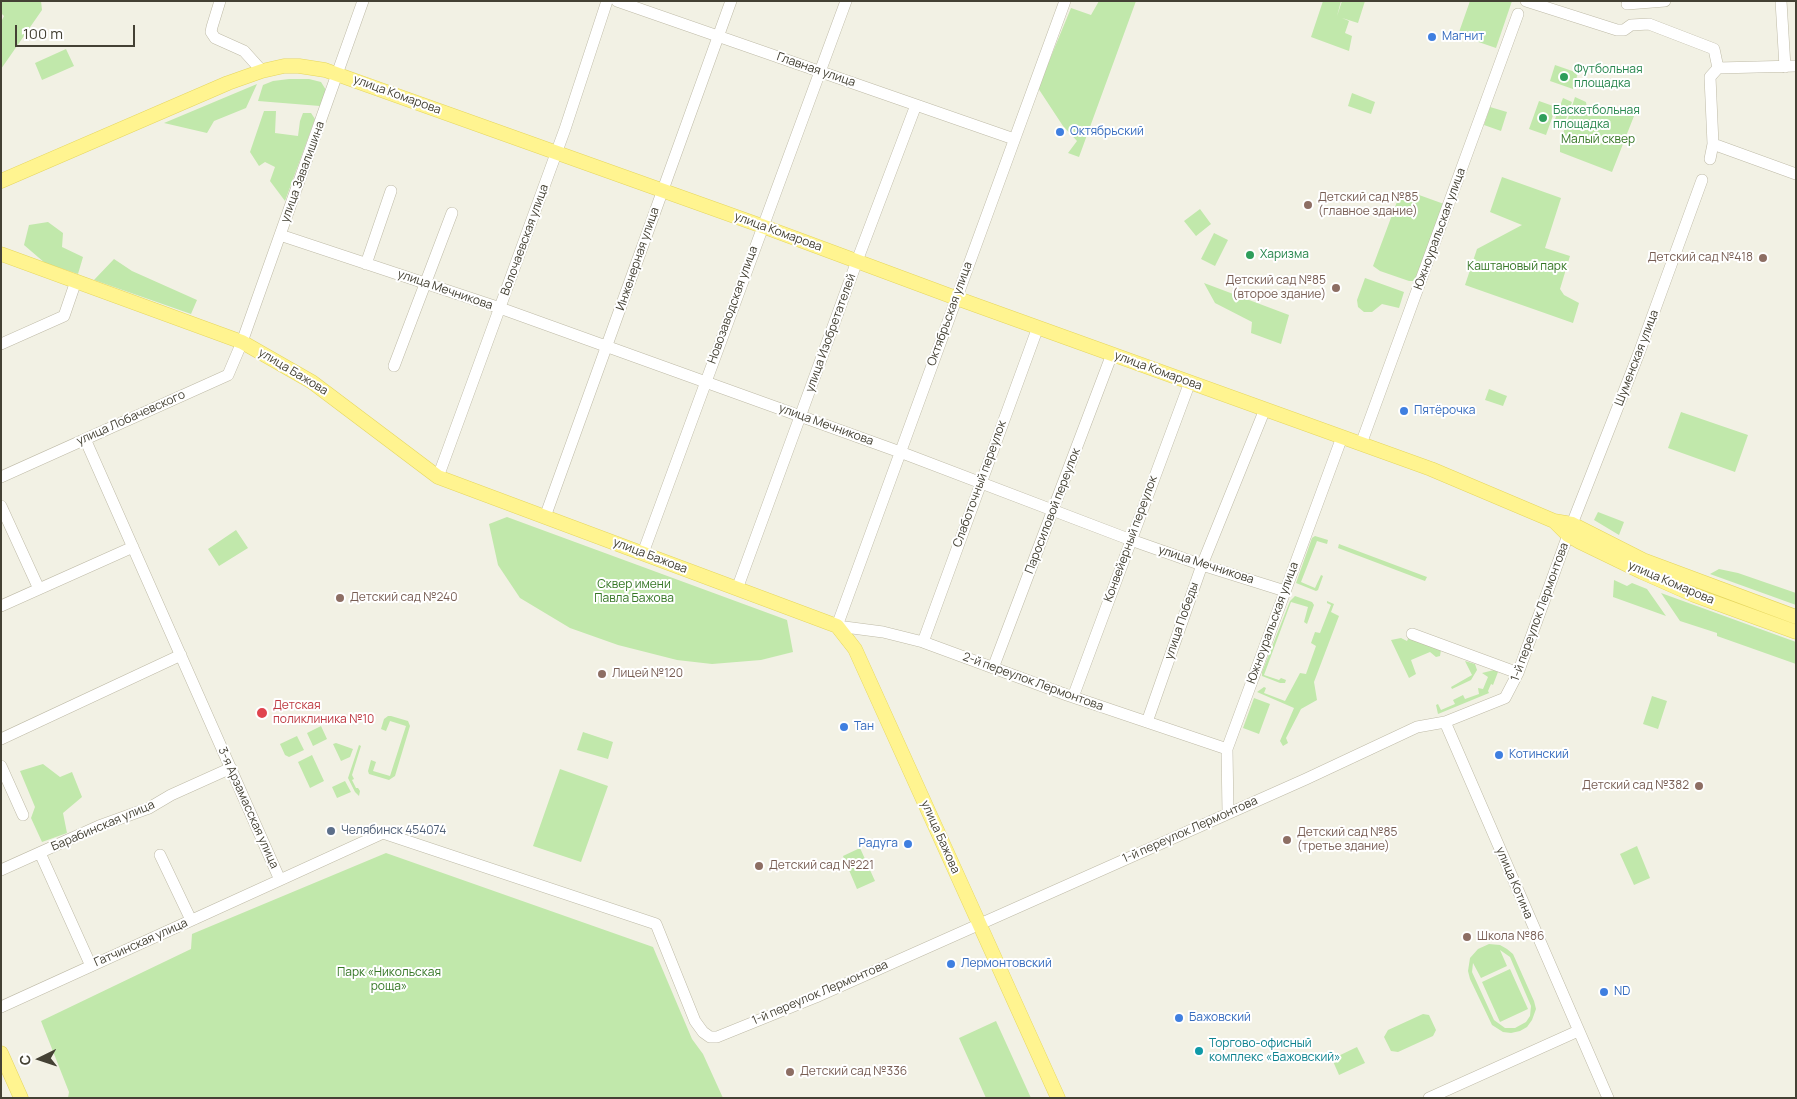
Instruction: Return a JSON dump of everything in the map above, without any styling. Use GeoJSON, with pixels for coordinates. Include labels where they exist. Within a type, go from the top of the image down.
{"type":"FeatureCollection","features":[{"type":"Feature","properties":{"kind":"main road","name":"улица Комарова"},"geometry":{"type":"LineString","coordinates":[[4,182],[262,71],[284,66],[318,68],[762,226],[1466,483],[1643,560],[1796,617]]}},
{"type":"Feature","properties":{"kind":"main road","name":"улица Бажова"},"geometry":{"type":"LineString","coordinates":[[3,254],[242,342],[312,382],[438,477],[837,626],[855,650],[1058,1098]]}},
{"type":"Feature","properties":{"kind":"main road","name":"улица Комарова"},"geometry":{"type":"LineString","coordinates":[[1570,529],[1642,572],[1694,595],[1796,632]]}},
{"type":"Feature","properties":{"kind":"main road"},"geometry":{"type":"LineString","coordinates":[[1,1053],[21,1098]]}},
{"type":"Feature","properties":{"kind":"street"},"geometry":{"type":"LineString","coordinates":[[220,1],[211,32],[215,38],[244,50],[262,71]]}},
{"type":"Feature","properties":{"kind":"street","name":"улица Завалишина"},"geometry":{"type":"LineString","coordinates":[[242,342],[363,1]]}},
{"type":"Feature","properties":{"kind":"street","name":"Волочаевская улица"},"geometry":{"type":"LineString","coordinates":[[438,477],[557,152],[607,1]]}},
{"type":"Feature","properties":{"kind":"street","name":"Главная улица"},"geometry":{"type":"LineString","coordinates":[[617,1],[1014,139]]}},
{"type":"Feature","properties":{"kind":"street","name":"Инженерная улица"},"geometry":{"type":"LineString","coordinates":[[545,517],[731,1]]}},
{"type":"Feature","properties":{"kind":"street","name":"Новозаводская улица"},"geometry":{"type":"LineString","coordinates":[[643,554],[846,1]]}},
{"type":"Feature","properties":{"kind":"street","name":"Октябрьская улица"},"geometry":{"type":"LineString","coordinates":[[837,626],[1064,1]]}},
{"type":"Feature","properties":{"kind":"street"},"geometry":{"type":"LineString","coordinates":[[1526,1],[1617,30],[1624,30],[1631,25],[1650,24],[1714,48],[1718,68]]}},
{"type":"Feature","properties":{"kind":"street"},"geometry":{"type":"LineString","coordinates":[[1631,25],[1627,2],[1665,1]]}},
{"type":"Feature","properties":{"kind":"street"},"geometry":{"type":"LineString","coordinates":[[1710,159],[1713,144],[1710,78],[1718,68],[1790,66],[1781,1]]}},
{"type":"Feature","properties":{"kind":"street","name":"Южноуральская улица"},"geometry":{"type":"LineString","coordinates":[[1361,444],[1518,14]]}},
{"type":"Feature","properties":{"kind":"street","name":"улица Изобретателей"},"geometry":{"type":"LineString","coordinates":[[737,589],[916,105]]}},
{"type":"Feature","properties":{"kind":"street"},"geometry":{"type":"LineString","coordinates":[[1713,144],[1796,174]]}},
{"type":"Feature","properties":{"kind":"street","name":"Шуменская улица"},"geometry":{"type":"LineString","coordinates":[[1570,529],[1639,353],[1702,180]]}},
{"type":"Feature","properties":{"kind":"street"},"geometry":{"type":"LineString","coordinates":[[366,264],[391,191]]}},
{"type":"Feature","properties":{"kind":"street"},"geometry":{"type":"LineString","coordinates":[[394,366],[452,213]]}},
{"type":"Feature","properties":{"kind":"street","name":"улица Мечникова"},"geometry":{"type":"LineString","coordinates":[[280,235],[500,308],[900,452],[1131,540],[1285,591]]}},
{"type":"Feature","properties":{"kind":"street"},"geometry":{"type":"LineString","coordinates":[[1,344],[64,316],[76,281]]}},
{"type":"Feature","properties":{"kind":"street","name":"Слаботочный переулок"},"geometry":{"type":"LineString","coordinates":[[923,642],[1038,327]]}},
{"type":"Feature","properties":{"kind":"street","name":"улица Лобачевского"},"geometry":{"type":"LineString","coordinates":[[1,477],[228,375],[242,342]]}},
{"type":"Feature","properties":{"kind":"street","name":"Паросиловой переулок"},"geometry":{"type":"LineString","coordinates":[[993,668],[1112,354]]}},
{"type":"Feature","properties":{"kind":"street","name":"Конвейерный переулок"},"geometry":{"type":"LineString","coordinates":[[1073,697],[1190,382]]}},
{"type":"Feature","properties":{"kind":"street","name":"улица Победы"},"geometry":{"type":"LineString","coordinates":[[1147,722],[1202,565],[1265,409]]}},
{"type":"Feature","properties":{"kind":"street","name":"Южноуральская улица"},"geometry":{"type":"LineString","coordinates":[[1228,813],[1227,748],[1342,437]]}},
{"type":"Feature","properties":{"kind":"street","name":"3-я Арзамасская улица"},"geometry":{"type":"LineString","coordinates":[[85,439],[280,880],[383,833],[656,924],[695,1021],[703,1032],[710,1037],[717,1037]]}},
{"type":"Feature","properties":{"kind":"street"},"geometry":{"type":"LineString","coordinates":[[1,506],[39,589]]}},
{"type":"Feature","properties":{"kind":"street","name":"1-й переулок Лермонтова"},"geometry":{"type":"LineString","coordinates":[[717,1037],[816,997],[1417,727],[1445,722],[1505,698],[1511,690],[1518,673],[1570,529]]}},
{"type":"Feature","properties":{"kind":"street"},"geometry":{"type":"LineString","coordinates":[[1,606],[133,547]]}},
{"type":"Feature","properties":{"kind":"street","name":"2-й переулок Лермонтова"},"geometry":{"type":"LineString","coordinates":[[837,626],[884,632],[923,642],[1073,697],[1227,748]]}},
{"type":"Feature","properties":{"kind":"street"},"geometry":{"type":"LineString","coordinates":[[1412,634],[1518,673]]}},
{"type":"Feature","properties":{"kind":"street"},"geometry":{"type":"LineString","coordinates":[[1,739],[180,655]]}},
{"type":"Feature","properties":{"kind":"street","name":"улица Котина"},"geometry":{"type":"LineString","coordinates":[[1445,722],[1608,1098]]}},
{"type":"Feature","properties":{"kind":"street"},"geometry":{"type":"LineString","coordinates":[[1,766],[23,815]]}},
{"type":"Feature","properties":{"kind":"street","name":"Барабинская улица"},"geometry":{"type":"LineString","coordinates":[[1,870],[99,826],[150,808],[172,795],[230,768]]}},
{"type":"Feature","properties":{"kind":"street"},"geometry":{"type":"LineString","coordinates":[[40,853],[91,966]]}},
{"type":"Feature","properties":{"kind":"street"},"geometry":{"type":"LineString","coordinates":[[160,855],[191,920]]}},
{"type":"Feature","properties":{"kind":"street","name":"Гатчинская улица"},"geometry":{"type":"LineString","coordinates":[[1,1007],[280,880]]}},
{"type":"Feature","properties":{"kind":"street"},"geometry":{"type":"LineString","coordinates":[[1429,1098],[1578,1031]]}},
{"type":"Feature","properties":{"kind":"green space"},"geometry":{"type":"Polygon","coordinates":[[[1,1],[41,1],[42,10],[1,69],[1,22],[4,16],[1,13],[1,1]]]}},
{"type":"Feature","properties":{"kind":"green space"},"geometry":{"type":"Polygon","coordinates":[[[1099,1],[1136,1],[1079,157],[1068,153],[1077,141],[1063,126],[1038,88],[1071,8],[1091,15],[1099,1]]]}},
{"type":"Feature","properties":{"kind":"green space"},"geometry":{"type":"Polygon","coordinates":[[[1323,1],[1341,1],[1337,16],[1342,1],[1365,1],[1358,23],[1342,18],[1349,21],[1345,33],[1352,36],[1349,51],[1311,37],[1323,1]]]}},
{"type":"Feature","properties":{"kind":"green space"},"geometry":{"type":"Polygon","coordinates":[[[1470,1],[1512,1],[1496,48],[1458,35],[1470,1]]]}},
{"type":"Feature","properties":{"kind":"green space"},"geometry":{"type":"Polygon","coordinates":[[[66,49],[74,66],[42,80],[35,63],[66,49]]]}},
{"type":"Feature","properties":{"kind":"green space","name":"Футбольная площадка"},"geometry":{"type":"Polygon","coordinates":[[[1555,65],[1578,73],[1573,89],[1550,81],[1555,65]]]}},
{"type":"Feature","properties":{"kind":"green space"},"geometry":{"type":"Polygon","coordinates":[[[309,79],[321,82],[326,90],[320,106],[258,101],[263,85],[273,81],[309,79]]]}},
{"type":"Feature","properties":{"kind":"green space"},"geometry":{"type":"Polygon","coordinates":[[[257,84],[246,108],[214,121],[207,133],[164,123],[257,84]]]}},
{"type":"Feature","properties":{"kind":"green space"},"geometry":{"type":"Polygon","coordinates":[[[1352,93],[1375,102],[1371,114],[1348,106],[1352,93]]]}},
{"type":"Feature","properties":{"kind":"green space","name":"Малый сквер"},"geometry":{"type":"Polygon","coordinates":[[[1575,97],[1586,102],[1588,116],[1634,116],[1612,172],[1560,152],[1560,143],[1575,97]]]}},
{"type":"Feature","properties":{"kind":"green space"},"geometry":{"type":"Polygon","coordinates":[[[1563,98],[1572,102],[1564,125],[1554,122],[1563,98]]]}},
{"type":"Feature","properties":{"kind":"green space","name":"Баскетбольная площадка"},"geometry":{"type":"Polygon","coordinates":[[[1539,101],[1556,107],[1546,135],[1529,129],[1539,101]]]}},
{"type":"Feature","properties":{"kind":"green space"},"geometry":{"type":"Polygon","coordinates":[[[1490,107],[1507,112],[1501,131],[1484,125],[1490,107]]]}},
{"type":"Feature","properties":{"kind":"green space"},"geometry":{"type":"Polygon","coordinates":[[[264,111],[276,111],[275,133],[298,136],[303,113],[311,113],[315,119],[285,201],[270,181],[275,167],[265,162],[259,166],[250,152],[264,111]]]}},
{"type":"Feature","properties":{"kind":"green space","name":"Каштановый парк"},"geometry":{"type":"Polygon","coordinates":[[[1502,177],[1561,198],[1545,248],[1570,256],[1560,289],[1564,295],[1579,303],[1573,323],[1465,285],[1477,249],[1522,225],[1490,212],[1502,177]]]}},
{"type":"Feature","properties":{"kind":"green space"},"geometry":{"type":"Polygon","coordinates":[[[1401,191],[1408,191],[1444,204],[1416,281],[1409,281],[1380,271],[1373,266],[1401,191]]]}},
{"type":"Feature","properties":{"kind":"green space"},"geometry":{"type":"Polygon","coordinates":[[[1200,209],[1211,224],[1196,236],[1184,221],[1200,209]]]}},
{"type":"Feature","properties":{"kind":"green space"},"geometry":{"type":"Polygon","coordinates":[[[48,222],[63,233],[62,247],[83,257],[78,274],[45,263],[24,245],[29,225],[48,222]]]}},
{"type":"Feature","properties":{"kind":"green space"},"geometry":{"type":"Polygon","coordinates":[[[1214,233],[1228,240],[1215,266],[1201,259],[1214,233]]]}},
{"type":"Feature","properties":{"kind":"green space"},"geometry":{"type":"Polygon","coordinates":[[[114,259],[132,271],[197,300],[191,314],[94,280],[114,259]]]}},
{"type":"Feature","properties":{"kind":"green space"},"geometry":{"type":"Polygon","coordinates":[[[1365,278],[1404,292],[1399,308],[1382,304],[1372,312],[1364,312],[1358,307],[1357,300],[1365,278]]]}},
{"type":"Feature","properties":{"kind":"green space"},"geometry":{"type":"Polygon","coordinates":[[[1204,283],[1289,315],[1281,344],[1251,333],[1252,322],[1215,303],[1204,283]]]}},
{"type":"Feature","properties":{"kind":"green space"},"geometry":{"type":"Polygon","coordinates":[[[1489,389],[1507,396],[1503,406],[1485,400],[1489,389]]]}},
{"type":"Feature","properties":{"kind":"green space"},"geometry":{"type":"Polygon","coordinates":[[[1681,412],[1748,435],[1735,472],[1668,448],[1681,412]]]}},
{"type":"Feature","properties":{"kind":"green space"},"geometry":{"type":"Polygon","coordinates":[[[1598,512],[1624,522],[1619,535],[1594,520],[1598,512]]]}},
{"type":"Feature","properties":{"kind":"green space","name":"Сквер имени Павла Бажова"},"geometry":{"type":"Polygon","coordinates":[[[507,517],[787,620],[793,652],[761,660],[712,664],[677,660],[618,645],[570,628],[520,598],[498,565],[489,524],[507,517]]]}},
{"type":"Feature","properties":{"kind":"green space"},"geometry":{"type":"Polygon","coordinates":[[[236,530],[248,548],[219,566],[208,549],[236,530]]]}},
{"type":"Feature","properties":{"kind":"green space"},"geometry":{"type":"Polygon","coordinates":[[[1315,536],[1328,540],[1327,544],[1317,541],[1301,582],[1315,588],[1321,575],[1323,576],[1316,591],[1296,583],[1312,538],[1315,536]]]}},
{"type":"Feature","properties":{"kind":"green space"},"geometry":{"type":"Polygon","coordinates":[[[1339,544],[1427,577],[1425,581],[1338,548],[1339,544]]]}},
{"type":"Feature","properties":{"kind":"green space"},"geometry":{"type":"Polygon","coordinates":[[[1719,569],[1738,573],[1796,593],[1796,605],[1710,574],[1719,569]]]}},
{"type":"Feature","properties":{"kind":"green space"},"geometry":{"type":"Polygon","coordinates":[[[1614,580],[1627,586],[1632,583],[1647,589],[1666,616],[1613,597],[1614,580]]]}},
{"type":"Feature","properties":{"kind":"green space"},"geometry":{"type":"Polygon","coordinates":[[[1661,593],[1796,642],[1796,664],[1717,636],[1717,633],[1680,621],[1661,593]]]}},
{"type":"Feature","properties":{"kind":"green space"},"geometry":{"type":"Polygon","coordinates":[[[1295,596],[1312,602],[1314,605],[1307,624],[1304,622],[1308,607],[1291,602],[1264,675],[1279,680],[1281,678],[1286,680],[1285,683],[1280,683],[1262,676],[1262,672],[1290,601],[1295,596]]]}},
{"type":"Feature","properties":{"kind":"green space"},"geometry":{"type":"Polygon","coordinates":[[[1327,601],[1334,604],[1331,612],[1339,616],[1314,682],[1317,700],[1301,709],[1286,738],[1288,743],[1283,746],[1280,741],[1294,708],[1257,692],[1264,687],[1266,688],[1264,693],[1285,701],[1300,673],[1306,674],[1316,646],[1311,643],[1315,632],[1320,633],[1331,605],[1327,601]]]}},
{"type":"Feature","properties":{"kind":"green space"},"geometry":{"type":"Polygon","coordinates":[[[1409,637],[1441,650],[1440,656],[1436,657],[1430,652],[1411,660],[1416,674],[1409,678],[1391,640],[1401,638],[1407,641],[1409,637]]]}},
{"type":"Feature","properties":{"kind":"green space"},"geometry":{"type":"Polygon","coordinates":[[[1465,661],[1475,664],[1477,670],[1471,680],[1452,689],[1451,687],[1472,675],[1465,661]]]}},
{"type":"Feature","properties":{"kind":"green space"},"geometry":{"type":"Polygon","coordinates":[[[1494,670],[1498,672],[1493,685],[1491,684],[1488,691],[1489,693],[1438,714],[1436,705],[1438,704],[1441,710],[1455,704],[1453,700],[1463,695],[1465,699],[1479,694],[1478,688],[1483,689],[1488,677],[1482,673],[1494,670]]]}},
{"type":"Feature","properties":{"kind":"green space"},"geometry":{"type":"Polygon","coordinates":[[[1652,696],[1667,701],[1658,729],[1643,724],[1652,696]]]}},
{"type":"Feature","properties":{"kind":"green space"},"geometry":{"type":"Polygon","coordinates":[[[1254,698],[1270,704],[1259,734],[1243,728],[1254,698]]]}},
{"type":"Feature","properties":{"kind":"green space"},"geometry":{"type":"Polygon","coordinates":[[[388,716],[408,721],[410,726],[395,776],[389,780],[369,774],[368,771],[371,760],[376,762],[373,771],[390,776],[406,726],[390,721],[386,731],[381,729],[384,719],[388,716]]]}},
{"type":"Feature","properties":{"kind":"green space"},"geometry":{"type":"Polygon","coordinates":[[[321,726],[327,739],[313,746],[307,733],[321,726]]]}},
{"type":"Feature","properties":{"kind":"green space"},"geometry":{"type":"Polygon","coordinates":[[[583,732],[613,742],[608,759],[577,750],[583,732]]]}},
{"type":"Feature","properties":{"kind":"green space"},"geometry":{"type":"Polygon","coordinates":[[[297,736],[304,750],[289,757],[285,755],[280,744],[297,736]]]}},
{"type":"Feature","properties":{"kind":"green space"},"geometry":{"type":"Polygon","coordinates":[[[336,743],[353,749],[350,757],[341,761],[333,744],[336,743]]]}},
{"type":"Feature","properties":{"kind":"green space"},"geometry":{"type":"Polygon","coordinates":[[[359,745],[361,746],[352,775],[354,779],[352,780],[360,791],[359,796],[348,778],[359,745]]]}},
{"type":"Feature","properties":{"kind":"green space"},"geometry":{"type":"Polygon","coordinates":[[[312,755],[324,781],[310,788],[298,762],[312,755]]]}},
{"type":"Feature","properties":{"kind":"green space"},"geometry":{"type":"Polygon","coordinates":[[[43,764],[60,777],[72,772],[82,797],[63,813],[67,833],[42,842],[31,818],[35,807],[20,771],[43,764]]]}},
{"type":"Feature","properties":{"kind":"green space"},"geometry":{"type":"Polygon","coordinates":[[[560,769],[608,786],[581,862],[533,846],[560,769]]]}},
{"type":"Feature","properties":{"kind":"green space"},"geometry":{"type":"Polygon","coordinates":[[[345,781],[351,792],[337,798],[332,787],[345,781]]]}},
{"type":"Feature","properties":{"kind":"green space"},"geometry":{"type":"Polygon","coordinates":[[[1637,846],[1650,878],[1634,885],[1620,854],[1637,846]]]}},
{"type":"Feature","properties":{"kind":"green space"},"geometry":{"type":"Polygon","coordinates":[[[860,848],[875,881],[857,889],[843,856],[860,848]]]}},
{"type":"Feature","properties":{"kind":"green space","name":"Парк «Никольская роща»"},"geometry":{"type":"Polygon","coordinates":[[[386,853],[653,947],[692,1039],[703,1054],[723,1098],[68,1098],[69,1092],[41,1021],[191,949],[192,934],[386,853]]]}},
{"type":"Feature","properties":{"kind":"green space"},"geometry":{"type":"Polygon","coordinates":[[[1489,944],[1500,945],[1513,954],[1536,1009],[1527,1027],[1520,1031],[1503,1032],[1492,1025],[1468,971],[1470,958],[1478,949],[1489,944]],[[1500,950],[1507,966],[1481,978],[1473,963],[1472,972],[1494,1020],[1505,1028],[1515,1028],[1526,1022],[1530,1016],[1531,1006],[1510,957],[1500,950]]]}},
{"type":"Feature","properties":{"kind":"green space"},"geometry":{"type":"Polygon","coordinates":[[[1510,969],[1528,1009],[1500,1022],[1482,982],[1510,969]]]}},
{"type":"Feature","properties":{"kind":"green space"},"geometry":{"type":"Polygon","coordinates":[[[1423,1014],[1429,1015],[1436,1030],[1433,1036],[1398,1052],[1391,1051],[1384,1037],[1388,1030],[1423,1014]]]}},
{"type":"Feature","properties":{"kind":"green space"},"geometry":{"type":"Polygon","coordinates":[[[996,1021],[1031,1098],[986,1098],[959,1038],[996,1021]]]}},
{"type":"Feature","properties":{"kind":"green space"},"geometry":{"type":"Polygon","coordinates":[[[1357,1047],[1365,1063],[1339,1075],[1332,1059],[1357,1047]]]}},
{"type":"Feature","properties":{"kind":"place","name":"Магнит"},"geometry":{"type":"Point","coordinates":[1432,37]}},
{"type":"Feature","properties":{"kind":"place","name":"Футбольная площадка"},"geometry":{"type":"Point","coordinates":[1564,77]}},
{"type":"Feature","properties":{"kind":"place","name":"Баскетбольная площадка"},"geometry":{"type":"Point","coordinates":[1543,118]}},
{"type":"Feature","properties":{"kind":"place","name":"Октябрьский"},"geometry":{"type":"Point","coordinates":[1060,132]}},
{"type":"Feature","properties":{"kind":"place","name":"Детский сад №85 (главное здание)"},"geometry":{"type":"Point","coordinates":[1308,205]}},
{"type":"Feature","properties":{"kind":"place","name":"Харизма"},"geometry":{"type":"Point","coordinates":[1250,255]}},
{"type":"Feature","properties":{"kind":"place","name":"Детский сад №418"},"geometry":{"type":"Point","coordinates":[1763,258]}},
{"type":"Feature","properties":{"kind":"place","name":"Детский сад №85 (второе здание)"},"geometry":{"type":"Point","coordinates":[1336,288]}},
{"type":"Feature","properties":{"kind":"place","name":"Пятёрочка"},"geometry":{"type":"Point","coordinates":[1404,411]}},
{"type":"Feature","properties":{"kind":"place","name":"Детский сад №240"},"geometry":{"type":"Point","coordinates":[340,598]}},
{"type":"Feature","properties":{"kind":"place","name":"Лицей №120"},"geometry":{"type":"Point","coordinates":[602,674]}},
{"type":"Feature","properties":{"kind":"place","name":"Детская поликлиника №10"},"geometry":{"type":"Point","coordinates":[262,713]}},
{"type":"Feature","properties":{"kind":"place","name":"Тан"},"geometry":{"type":"Point","coordinates":[844,727]}},
{"type":"Feature","properties":{"kind":"place","name":"Котинский"},"geometry":{"type":"Point","coordinates":[1499,755]}},
{"type":"Feature","properties":{"kind":"place","name":"Детский сад №382"},"geometry":{"type":"Point","coordinates":[1699,786]}},
{"type":"Feature","properties":{"kind":"place","name":"Челябинск 454074"},"geometry":{"type":"Point","coordinates":[331,831]}},
{"type":"Feature","properties":{"kind":"place","name":"Детский сад №85 (третье здание)"},"geometry":{"type":"Point","coordinates":[1287,840]}},
{"type":"Feature","properties":{"kind":"place","name":"Радуга"},"geometry":{"type":"Point","coordinates":[908,844]}},
{"type":"Feature","properties":{"kind":"place","name":"Детский сад №221"},"geometry":{"type":"Point","coordinates":[759,866]}},
{"type":"Feature","properties":{"kind":"place","name":"Школа №86"},"geometry":{"type":"Point","coordinates":[1467,937]}},
{"type":"Feature","properties":{"kind":"place","name":"Лермонтовский"},"geometry":{"type":"Point","coordinates":[951,964]}},
{"type":"Feature","properties":{"kind":"place","name":"ND"},"geometry":{"type":"Point","coordinates":[1604,992]}},
{"type":"Feature","properties":{"kind":"place","name":"Бажовский"},"geometry":{"type":"Point","coordinates":[1179,1018]}},
{"type":"Feature","properties":{"kind":"place","name":"Торгово-офисный комплекс «Бажовский»"},"geometry":{"type":"Point","coordinates":[1199,1051]}},
{"type":"Feature","properties":{"kind":"place","name":"Детский сад №336"},"geometry":{"type":"Point","coordinates":[790,1072]}}]}
